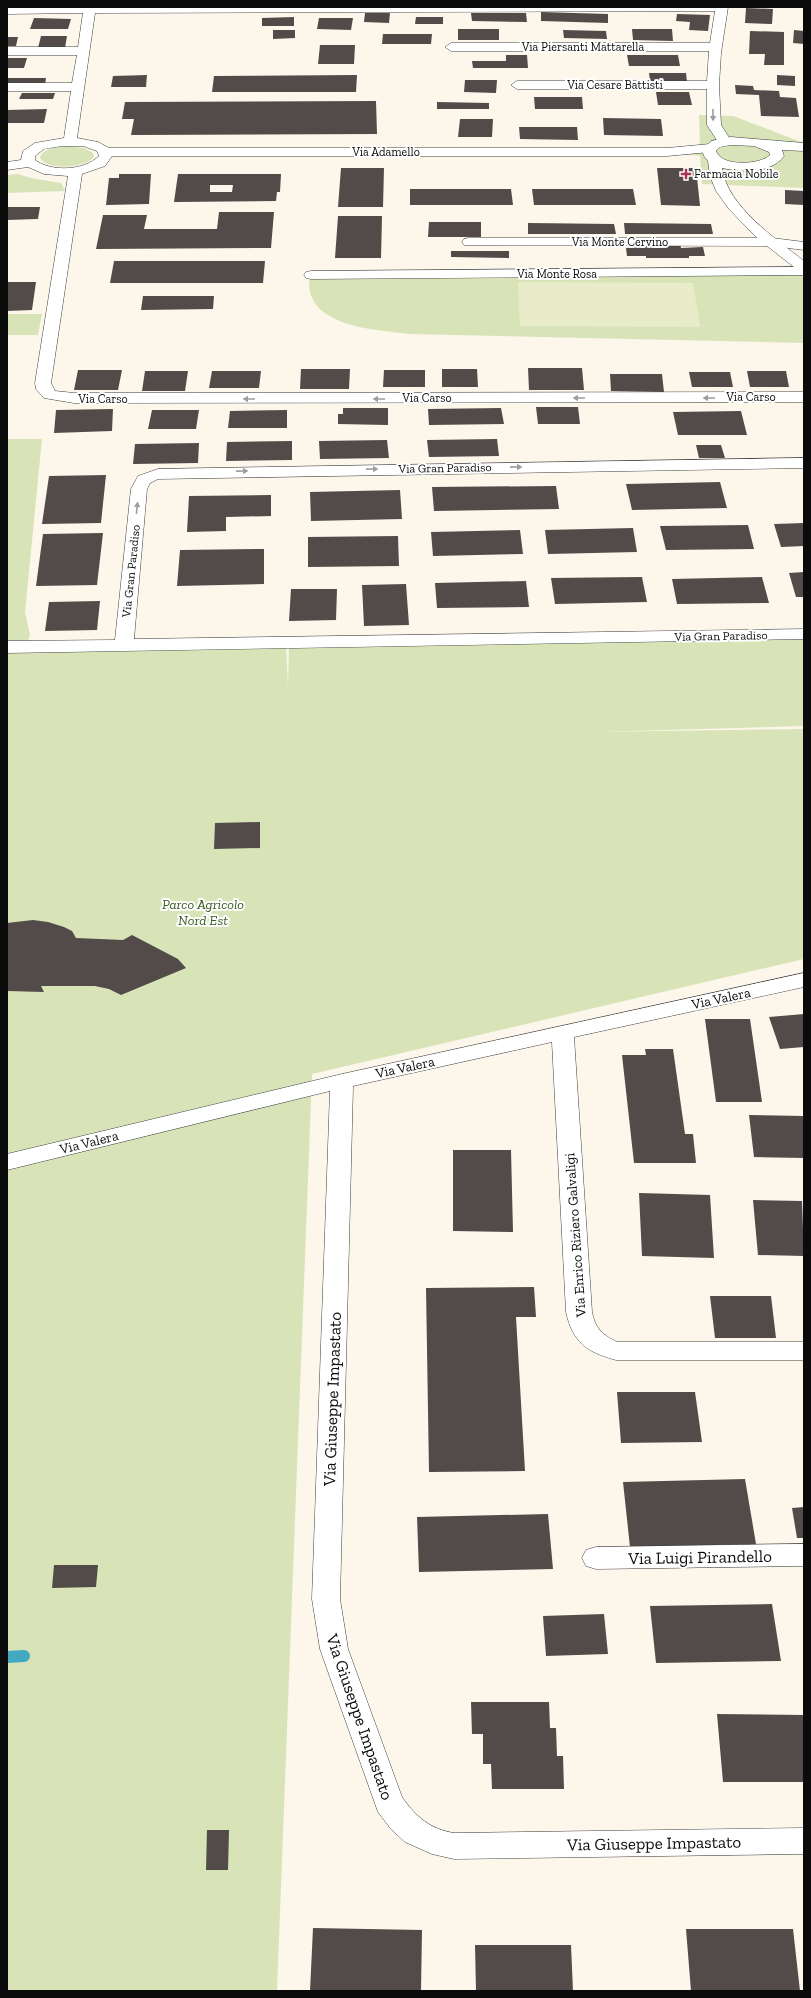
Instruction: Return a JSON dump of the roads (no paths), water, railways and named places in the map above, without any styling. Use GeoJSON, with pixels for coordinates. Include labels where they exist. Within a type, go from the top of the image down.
{"type":"FeatureCollection","features":[{"type":"Feature","properties":{"kind":"street"},"geometry":{"type":"LineString","coordinates":[[7,10],[722,7],[716,47],[713,85],[714,125],[725,142]]}},
{"type":"Feature","properties":{"kind":"street"},"geometry":{"type":"LineString","coordinates":[[70,142],[90,9]]}},
{"type":"Feature","properties":{"kind":"street","name":"Via Piersanti Mattarella"},"geometry":{"type":"LineString","coordinates":[[451,46],[716,47]]}},
{"type":"Feature","properties":{"kind":"street"},"geometry":{"type":"LineString","coordinates":[[7,51],[83,51]]}},
{"type":"Feature","properties":{"kind":"street","name":"Via Cesare Battisti"},"geometry":{"type":"LineString","coordinates":[[517,85],[713,85]]}},
{"type":"Feature","properties":{"kind":"street"},"geometry":{"type":"LineString","coordinates":[[7,87],[78,87]]}},
{"type":"Feature","properties":{"kind":"street"},"geometry":{"type":"LineString","coordinates":[[804,148],[767,145],[747,141],[725,142],[712,155],[717,177],[727,198],[743,216],[804,268]]}},
{"type":"Feature","properties":{"kind":"street"},"geometry":{"type":"LineString","coordinates":[[7,166],[30,163],[48,170],[76,171],[99,164],[106,158],[106,152],[102,148],[92,144],[70,142],[50,144],[35,149],[28,156],[30,163]]}},
{"type":"Feature","properties":{"kind":"street"},"geometry":{"type":"LineString","coordinates":[[767,145],[775,150],[777,156]]}},
{"type":"Feature","properties":{"kind":"street"},"geometry":{"type":"LineString","coordinates":[[743,216],[733,181],[734,175],[742,167],[766,164],[775,160],[777,156],[804,148]]}},
{"type":"Feature","properties":{"kind":"street","name":"Via Adamello"},"geometry":{"type":"LineString","coordinates":[[106,152],[667,152],[712,155],[742,167]]}},
{"type":"Feature","properties":{"kind":"street","name":"Via Carso"},"geometry":{"type":"LineString","coordinates":[[76,171],[43,384],[44,389],[50,395],[74,398],[206,399],[804,397]]}},
{"type":"Feature","properties":{"kind":"street","name":"Via Monte Cervino"},"geometry":{"type":"LineString","coordinates":[[469,242],[772,242],[804,246]]}},
{"type":"Feature","properties":{"kind":"street","name":"Via Monte Rosa"},"geometry":{"type":"LineString","coordinates":[[310,275],[804,272]]}},
{"type":"Feature","properties":{"kind":"street","name":"Via Gran Paradiso"},"geometry":{"type":"LineString","coordinates":[[804,463],[181,472],[152,475],[141,482],[139,489],[124,645],[804,634]]}},
{"type":"Feature","properties":{"kind":"street"},"geometry":{"type":"LineString","coordinates":[[7,647],[124,645]]}},
{"type":"Feature","properties":{"kind":"street","name":"Via Valera"},"geometry":{"type":"LineString","coordinates":[[7,1162],[342,1081],[804,980]]}},
{"type":"Feature","properties":{"kind":"street","name":"Via Enrico Riziero Galvaligi"},"geometry":{"type":"LineString","coordinates":[[562,1032],[579,1312],[586,1334],[591,1341],[616,1351],[804,1351]]}},
{"type":"Feature","properties":{"kind":"street","name":"Via Giuseppe Impastato"},"geometry":{"type":"LineString","coordinates":[[342,1081],[326,1599],[334,1649],[389,1802],[404,1824],[419,1836],[436,1843],[454,1846],[804,1841]]}},
{"type":"Feature","properties":{"kind":"street","name":"Via Luigi Pirandello"},"geometry":{"type":"LineString","coordinates":[[596,1558],[804,1556]]}},
{"type":"Feature","properties":{"kind":"waterway"},"geometry":{"type":"LineString","coordinates":[[7,1657],[24,1656]]}},
{"type":"Feature","properties":{"kind":"place","name":"Farmacia Nobile"},"geometry":{"type":"Point","coordinates":[686,174]}},
{"type":"Feature","properties":{"kind":"park label","name":"Parco Agricolo Nord Est"},"geometry":{"type":"Point","coordinates":[203,912]}}]}
